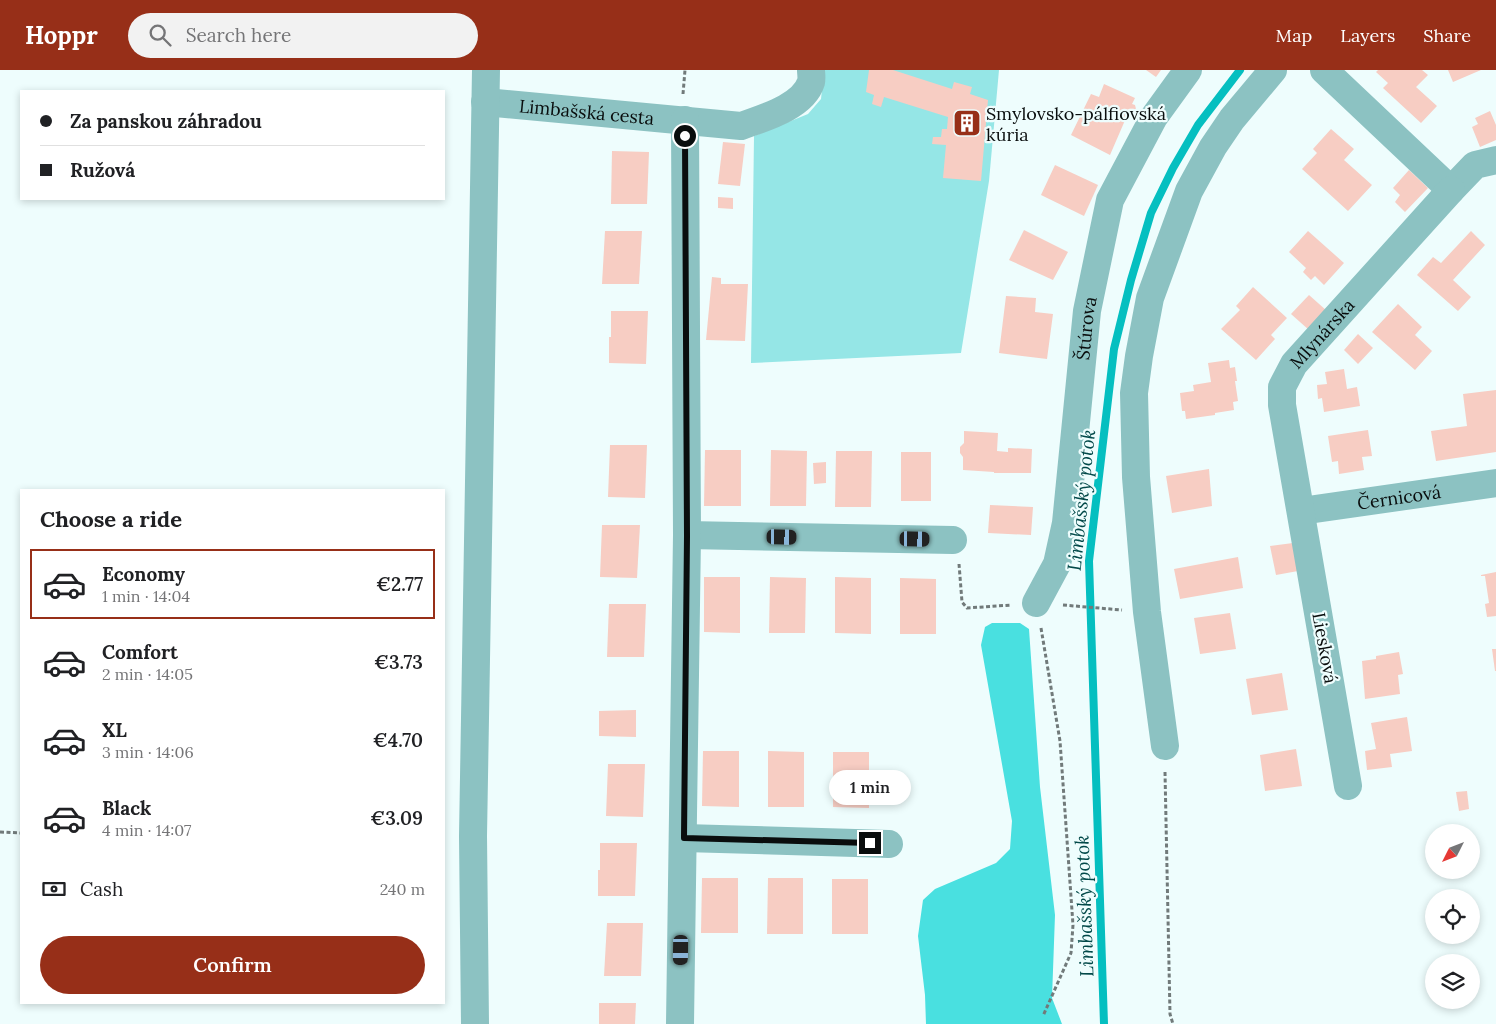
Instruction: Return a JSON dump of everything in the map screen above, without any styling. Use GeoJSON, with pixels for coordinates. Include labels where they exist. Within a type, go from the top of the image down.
{"type":"FeatureCollection","features":[{"type":"Feature","properties":{"kind":"street"},"geometry":{"type":"LineString","coordinates":[[475,1024],[473,836],[486,70]]}},
{"type":"Feature","properties":{"kind":"street","name":"Limbašská cesta"},"geometry":{"type":"LineString","coordinates":[[485,102],[741,126],[774,114],[800,98],[811,82],[811,70]]}},
{"type":"Feature","properties":{"kind":"street","name":"Štúrova"},"geometry":{"type":"LineString","coordinates":[[1036,603],[1057,564],[1062,547],[1088,311],[1110,200],[1154,117],[1188,70]]}},
{"type":"Feature","properties":{"kind":"street"},"geometry":{"type":"LineString","coordinates":[[1165,746],[1147,612],[1136,478],[1134,393],[1139,356],[1150,298],[1189,191],[1213,146],[1232,119],[1273,70]]}},
{"type":"Feature","properties":{"kind":"street"},"geometry":{"type":"LineString","coordinates":[[1324,70],[1451,190]]}},
{"type":"Feature","properties":{"kind":"street"},"geometry":{"type":"LineString","coordinates":[[680,1024],[687,536],[685,120]]}},
{"type":"Feature","properties":{"kind":"street","name":"Mlynárska"},"geometry":{"type":"LineString","coordinates":[[1301,511],[1282,405],[1282,387],[1294,364],[1475,165],[1496,160]]}},
{"type":"Feature","properties":{"kind":"street","name":"Černicová"},"geometry":{"type":"LineString","coordinates":[[1301,511],[1496,483]]}},
{"type":"Feature","properties":{"kind":"street","name":"Liesková"},"geometry":{"type":"LineString","coordinates":[[1301,511],[1348,786]]}},
{"type":"Feature","properties":{"kind":"street"},"geometry":{"type":"LineString","coordinates":[[687,536],[953,540]]}},
{"type":"Feature","properties":{"kind":"street"},"geometry":{"type":"LineString","coordinates":[[684,838],[888,844]]}},
{"type":"Feature","properties":{"kind":"path"},"geometry":{"type":"LineString","coordinates":[[953,540],[958,555],[962,602],[967,608],[1036,603],[1124,610]]}},
{"type":"Feature","properties":{"kind":"path"},"geometry":{"type":"LineString","coordinates":[[1036,603],[1045,644],[1060,742],[1074,924],[1071,953],[1043,1016]]}},
{"type":"Feature","properties":{"kind":"path"},"geometry":{"type":"LineString","coordinates":[[1165,746],[1170,1014],[1173,1024]]}},
{"type":"Feature","properties":{"kind":"path"},"geometry":{"type":"LineString","coordinates":[[0,832],[20,832]]}},
{"type":"Feature","properties":{"kind":"shaded area"},"geometry":{"type":"Polygon","coordinates":[[[824,70],[999,70],[989,181],[961,353],[751,363],[754,136],[808,114],[821,99],[824,70]]]}},
{"type":"Feature","properties":{"kind":"shaded area"},"geometry":{"type":"Polygon","coordinates":[[[992,623],[1020,623],[1029,629],[1040,787],[1055,915],[1052,998],[1062,1024],[926,1024],[925,995],[918,936],[923,900],[935,889],[996,863],[1010,849],[1012,821],[981,645],[985,627],[992,623]]]}},
{"type":"Feature","properties":{"kind":"building","name":"Smylovsko-pálfiovská kúria"},"geometry":{"type":"Polygon","coordinates":[[[869,70],[893,70],[952,89],[954,82],[972,87],[970,94],[988,100],[981,181],[943,178],[946,145],[932,144],[933,137],[941,137],[942,129],[947,129],[948,117],[884,97],[881,107],[872,104],[874,95],[866,92],[869,70]]]}},
{"type":"Feature","properties":{"kind":"building"},"geometry":{"type":"Polygon","coordinates":[[[1146,70],[1161,70],[1156,77],[1146,70]]]}},
{"type":"Feature","properties":{"kind":"building"},"geometry":{"type":"Polygon","coordinates":[[[1378,70],[1422,70],[1428,75],[1416,87],[1437,106],[1421,123],[1383,88],[1388,83],[1376,72],[1378,70]]]}},
{"type":"Feature","properties":{"kind":"building"},"geometry":{"type":"Polygon","coordinates":[[[1448,70],[1481,70],[1453,82],[1448,70]]]}},
{"type":"Feature","properties":{"kind":"building"},"geometry":{"type":"Polygon","coordinates":[[[1104,84],[1135,98],[1132,104],[1135,105],[1136,109],[1132,117],[1126,118],[1110,155],[1071,135],[1091,94],[1099,97],[1104,84]]]}},
{"type":"Feature","properties":{"kind":"building"},"geometry":{"type":"Polygon","coordinates":[[[1490,111],[1496,125],[1496,140],[1480,147],[1472,127],[1478,124],[1475,118],[1490,111]]]}},
{"type":"Feature","properties":{"kind":"building"},"geometry":{"type":"Polygon","coordinates":[[[1331,129],[1354,149],[1344,160],[1372,185],[1348,211],[1302,169],[1317,153],[1313,149],[1331,129]]]}},
{"type":"Feature","properties":{"kind":"building"},"geometry":{"type":"Polygon","coordinates":[[[723,142],[745,144],[740,186],[718,184],[723,142]]]}},
{"type":"Feature","properties":{"kind":"building"},"geometry":{"type":"Polygon","coordinates":[[[612,151],[649,152],[647,204],[611,204],[612,151]]]}},
{"type":"Feature","properties":{"kind":"building"},"geometry":{"type":"Polygon","coordinates":[[[1055,165],[1098,185],[1084,216],[1041,195],[1055,165]]]}},
{"type":"Feature","properties":{"kind":"building"},"geometry":{"type":"Polygon","coordinates":[[[1409,170],[1428,188],[1405,212],[1395,202],[1400,195],[1393,188],[1409,170]]]}},
{"type":"Feature","properties":{"kind":"building"},"geometry":{"type":"Polygon","coordinates":[[[718,197],[733,198],[733,209],[718,208],[718,197]]]}},
{"type":"Feature","properties":{"kind":"building"},"geometry":{"type":"Polygon","coordinates":[[[1024,230],[1068,252],[1053,280],[1009,260],[1024,230]]]}},
{"type":"Feature","properties":{"kind":"building"},"geometry":{"type":"Polygon","coordinates":[[[605,231],[642,231],[639,284],[602,284],[605,231]]]}},
{"type":"Feature","properties":{"kind":"building"},"geometry":{"type":"Polygon","coordinates":[[[1308,231],[1344,263],[1324,285],[1315,276],[1311,280],[1303,272],[1306,268],[1289,252],[1308,231]]]}},
{"type":"Feature","properties":{"kind":"building"},"geometry":{"type":"Polygon","coordinates":[[[1471,231],[1485,245],[1453,280],[1471,297],[1458,311],[1417,275],[1433,257],[1441,263],[1471,231]]]}},
{"type":"Feature","properties":{"kind":"building"},"geometry":{"type":"Polygon","coordinates":[[[712,277],[721,278],[721,284],[748,284],[745,341],[706,340],[712,277]]]}},
{"type":"Feature","properties":{"kind":"building"},"geometry":{"type":"Polygon","coordinates":[[[1253,287],[1287,318],[1271,335],[1275,339],[1256,360],[1221,329],[1240,310],[1236,306],[1253,287]]]}},
{"type":"Feature","properties":{"kind":"building"},"geometry":{"type":"Polygon","coordinates":[[[1309,295],[1327,311],[1309,330],[1291,314],[1309,295]]]}},
{"type":"Feature","properties":{"kind":"building"},"geometry":{"type":"Polygon","coordinates":[[[1006,296],[1036,298],[1035,312],[1053,314],[1047,359],[999,353],[1006,296]]]}},
{"type":"Feature","properties":{"kind":"building"},"geometry":{"type":"Polygon","coordinates":[[[1398,304],[1422,327],[1415,335],[1432,351],[1415,370],[1372,332],[1398,304]]]}},
{"type":"Feature","properties":{"kind":"building"},"geometry":{"type":"Polygon","coordinates":[[[611,311],[648,311],[646,364],[609,363],[611,311]]]}},
{"type":"Feature","properties":{"kind":"building"},"geometry":{"type":"Polygon","coordinates":[[[1358,334],[1373,348],[1358,364],[1344,350],[1358,334]]]}},
{"type":"Feature","properties":{"kind":"building"},"geometry":{"type":"Polygon","coordinates":[[[1229,360],[1230,368],[1235,367],[1237,381],[1235,381],[1238,401],[1233,402],[1234,410],[1186,419],[1185,411],[1182,411],[1180,393],[1194,391],[1193,385],[1211,382],[1208,363],[1229,360]]]}},
{"type":"Feature","properties":{"kind":"building"},"geometry":{"type":"Polygon","coordinates":[[[1344,369],[1347,389],[1357,387],[1360,406],[1324,412],[1322,398],[1318,399],[1317,385],[1327,384],[1325,372],[1344,369]]]}},
{"type":"Feature","properties":{"kind":"building"},"geometry":{"type":"Polygon","coordinates":[[[1496,390],[1496,452],[1436,461],[1431,431],[1467,426],[1463,394],[1496,390]]]}},
{"type":"Feature","properties":{"kind":"building"},"geometry":{"type":"Polygon","coordinates":[[[1368,430],[1372,456],[1362,457],[1364,470],[1339,474],[1338,461],[1332,462],[1328,436],[1368,430]]]}},
{"type":"Feature","properties":{"kind":"building"},"geometry":{"type":"Polygon","coordinates":[[[964,431],[998,433],[997,451],[1008,452],[1008,448],[1032,449],[1031,473],[994,473],[963,470],[963,457],[960,453],[960,447],[964,443],[964,431]]]}},
{"type":"Feature","properties":{"kind":"building"},"geometry":{"type":"Polygon","coordinates":[[[610,445],[647,445],[645,498],[608,497],[610,445]]]}},
{"type":"Feature","properties":{"kind":"building"},"geometry":{"type":"Polygon","coordinates":[[[705,450],[741,450],[741,506],[704,506],[705,450]]]}},
{"type":"Feature","properties":{"kind":"building"},"geometry":{"type":"Polygon","coordinates":[[[771,450],[807,451],[806,506],[770,506],[771,450]]]}},
{"type":"Feature","properties":{"kind":"building"},"geometry":{"type":"Polygon","coordinates":[[[836,451],[872,451],[871,507],[835,507],[836,451]]]}},
{"type":"Feature","properties":{"kind":"building"},"geometry":{"type":"Polygon","coordinates":[[[901,452],[931,452],[931,501],[901,501],[901,452]]]}},
{"type":"Feature","properties":{"kind":"building"},"geometry":{"type":"Polygon","coordinates":[[[826,462],[826,483],[814,484],[813,463],[826,462]]]}},
{"type":"Feature","properties":{"kind":"building"},"geometry":{"type":"Polygon","coordinates":[[[1209,469],[1212,506],[1172,513],[1166,476],[1209,469]]]}},
{"type":"Feature","properties":{"kind":"building"},"geometry":{"type":"Polygon","coordinates":[[[990,505],[1033,507],[1031,535],[988,533],[990,505]]]}},
{"type":"Feature","properties":{"kind":"building"},"geometry":{"type":"Polygon","coordinates":[[[602,525],[640,525],[637,578],[600,577],[602,525]]]}},
{"type":"Feature","properties":{"kind":"building"},"geometry":{"type":"Polygon","coordinates":[[[1293,543],[1298,571],[1276,575],[1270,546],[1293,543]]]}},
{"type":"Feature","properties":{"kind":"building"},"geometry":{"type":"Polygon","coordinates":[[[1238,557],[1243,588],[1180,599],[1174,569],[1238,557]]]}},
{"type":"Feature","properties":{"kind":"building"},"geometry":{"type":"Polygon","coordinates":[[[1496,572],[1496,616],[1487,617],[1485,604],[1489,603],[1485,576],[1481,575],[1496,572]]]}},
{"type":"Feature","properties":{"kind":"building"},"geometry":{"type":"Polygon","coordinates":[[[704,577],[740,577],[740,633],[704,632],[704,577]]]}},
{"type":"Feature","properties":{"kind":"building"},"geometry":{"type":"Polygon","coordinates":[[[770,577],[806,578],[805,633],[769,633],[770,577]]]}},
{"type":"Feature","properties":{"kind":"building"},"geometry":{"type":"Polygon","coordinates":[[[835,577],[871,578],[871,634],[835,633],[835,577]]]}},
{"type":"Feature","properties":{"kind":"building"},"geometry":{"type":"Polygon","coordinates":[[[900,578],[936,579],[936,634],[900,634],[900,578]]]}},
{"type":"Feature","properties":{"kind":"building"},"geometry":{"type":"Polygon","coordinates":[[[609,604],[646,604],[644,657],[607,657],[609,604]]]}},
{"type":"Feature","properties":{"kind":"building"},"geometry":{"type":"Polygon","coordinates":[[[1230,613],[1236,649],[1200,654],[1194,618],[1230,613]]]}},
{"type":"Feature","properties":{"kind":"building"},"geometry":{"type":"Polygon","coordinates":[[[1492,649],[1496,649],[1496,671],[1495,671],[1492,649]]]}},
{"type":"Feature","properties":{"kind":"building"},"geometry":{"type":"Polygon","coordinates":[[[1399,652],[1403,674],[1398,675],[1400,694],[1365,699],[1362,661],[1376,659],[1376,656],[1399,652]]]}},
{"type":"Feature","properties":{"kind":"building"},"geometry":{"type":"Polygon","coordinates":[[[1282,673],[1288,710],[1252,715],[1246,679],[1282,673]]]}},
{"type":"Feature","properties":{"kind":"building"},"geometry":{"type":"Polygon","coordinates":[[[636,710],[636,737],[599,736],[599,711],[636,710]]]}},
{"type":"Feature","properties":{"kind":"building"},"geometry":{"type":"Polygon","coordinates":[[[1407,717],[1412,751],[1390,754],[1392,767],[1367,770],[1365,751],[1376,749],[1371,723],[1407,717]]]}},
{"type":"Feature","properties":{"kind":"building"},"geometry":{"type":"Polygon","coordinates":[[[1296,749],[1302,786],[1265,791],[1260,755],[1296,749]]]}},
{"type":"Feature","properties":{"kind":"building"},"geometry":{"type":"Polygon","coordinates":[[[703,751],[739,751],[739,807],[702,806],[703,751]]]}},
{"type":"Feature","properties":{"kind":"building"},"geometry":{"type":"Polygon","coordinates":[[[768,751],[804,752],[804,807],[768,807],[768,751]]]}},
{"type":"Feature","properties":{"kind":"building"},"geometry":{"type":"Polygon","coordinates":[[[833,752],[869,752],[869,808],[833,807],[833,752]]]}},
{"type":"Feature","properties":{"kind":"building"},"geometry":{"type":"Polygon","coordinates":[[[608,764],[645,764],[643,817],[606,816],[608,764]]]}},
{"type":"Feature","properties":{"kind":"building"},"geometry":{"type":"Polygon","coordinates":[[[1467,791],[1469,809],[1459,811],[1456,792],[1467,791]]]}},
{"type":"Feature","properties":{"kind":"building"},"geometry":{"type":"Polygon","coordinates":[[[600,843],[637,843],[635,896],[598,896],[600,843]]]}},
{"type":"Feature","properties":{"kind":"building"},"geometry":{"type":"Polygon","coordinates":[[[702,878],[738,878],[738,933],[701,933],[702,878]]]}},
{"type":"Feature","properties":{"kind":"building"},"geometry":{"type":"Polygon","coordinates":[[[768,878],[803,878],[803,934],[767,934],[768,878]]]}},
{"type":"Feature","properties":{"kind":"building"},"geometry":{"type":"Polygon","coordinates":[[[832,879],[868,879],[868,934],[832,934],[832,879]]]}},
{"type":"Feature","properties":{"kind":"building"},"geometry":{"type":"Polygon","coordinates":[[[607,923],[643,923],[641,976],[604,976],[607,923]]]}},
{"type":"Feature","properties":{"kind":"building"},"geometry":{"type":"Polygon","coordinates":[[[599,1003],[636,1003],[635,1024],[599,1024],[599,1003]]]}},
{"type":"Feature","properties":{"kind":"waterway","name":"Limbašský potok"},"geometry":{"type":"LineString","coordinates":[[1104,1024],[1089,561],[1114,349],[1131,280],[1151,213],[1173,168],[1198,125],[1240,70]]}},
{"type":"Feature","properties":{"kind":"place","name":"Smylovsko-pálfiovská kúria"},"geometry":{"type":"Point","coordinates":[967,123]}},
{"type":"Feature","properties":{"kind":"route"},"geometry":{"type":"LineString","coordinates":[[685,136],[687,536],[684,838],[870,843]]}}]}
